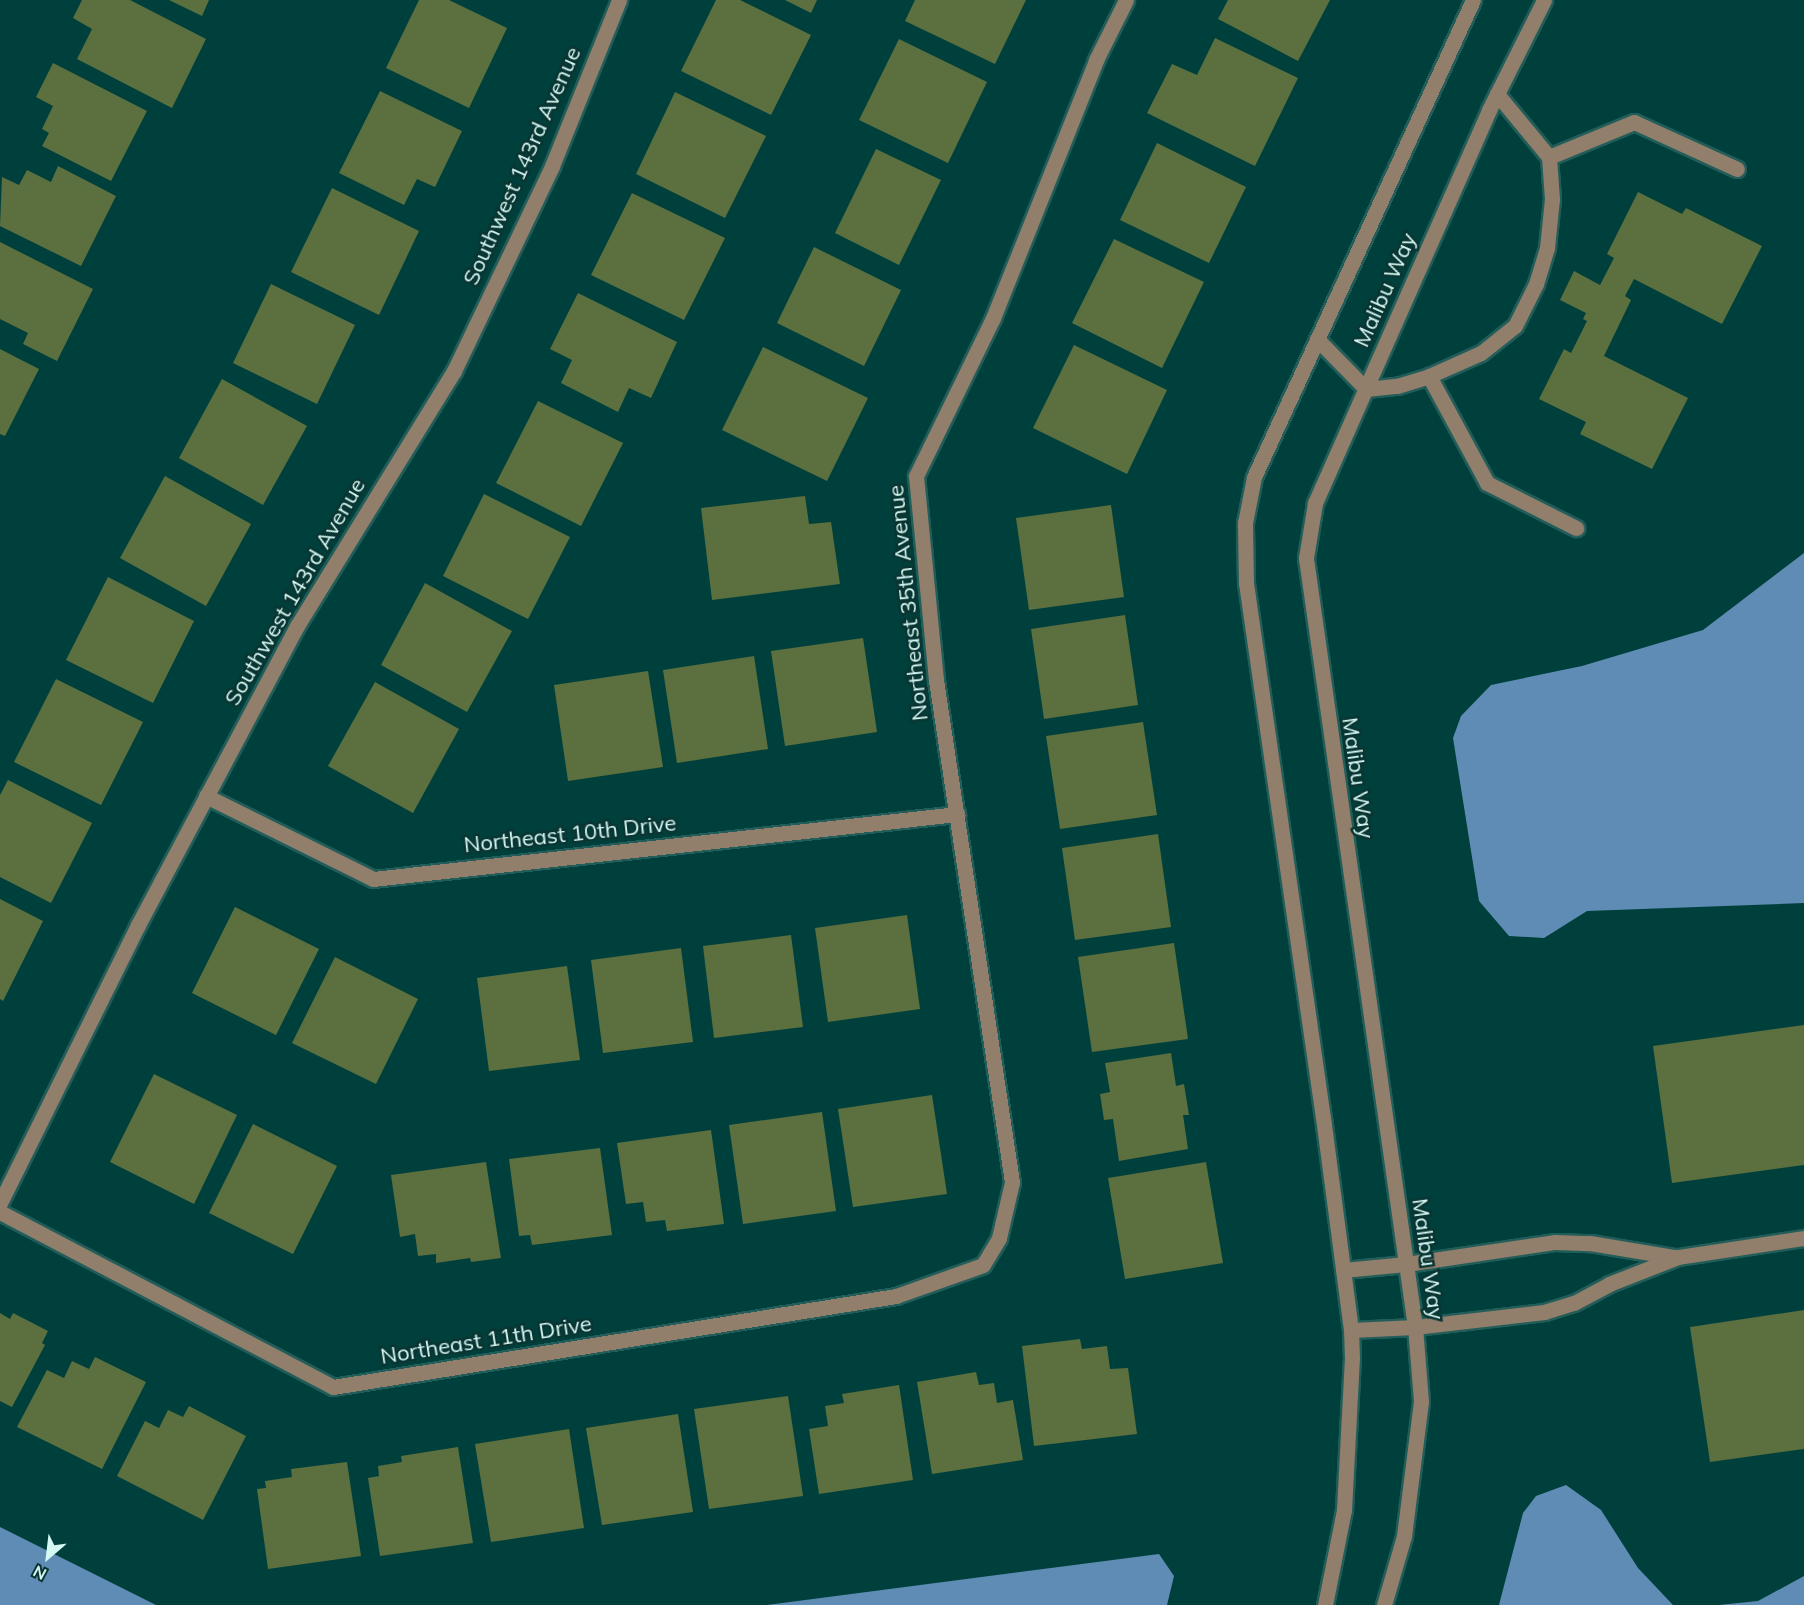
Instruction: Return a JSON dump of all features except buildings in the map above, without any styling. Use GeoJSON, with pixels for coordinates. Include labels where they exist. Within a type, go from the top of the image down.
{"type":"FeatureCollection","features":[{"type":"Feature","properties":{"kind":"street","name":"Southwest 143rd Avenue"},"geometry":{"type":"LineString","coordinates":[[0,1203],[132,936],[297,626],[454,371],[552,166],[619,0]]}},
{"type":"Feature","properties":{"kind":"street","name":"Northeast 35th Avenue"},"geometry":{"type":"LineString","coordinates":[[999,1238],[1012,1182],[936,680],[916,477],[993,318],[1096,60],[1126,0]]}},
{"type":"Feature","properties":{"kind":"street","name":"Malibu Way"},"geometry":{"type":"LineString","coordinates":[[1325,1605],[1344,1510],[1352,1358],[1351,1330],[1246,573],[1245,523],[1254,477],[1473,0]]}},
{"type":"Feature","properties":{"kind":"street","name":"Malibu Way"},"geometry":{"type":"LineString","coordinates":[[1384,1605],[1404,1536],[1421,1401],[1415,1327],[1306,558],[1316,503],[1497,94],[1544,0]]}},
{"type":"Feature","properties":{"kind":"street"},"geometry":{"type":"LineString","coordinates":[[1317,339],[1366,389],[1397,386],[1429,376],[1481,353],[1515,326],[1536,284],[1547,248],[1552,199],[1549,157],[1497,94]]}},
{"type":"Feature","properties":{"kind":"street"},"geometry":{"type":"LineString","coordinates":[[1549,157],[1634,122],[1737,169]]}},
{"type":"Feature","properties":{"kind":"street"},"geometry":{"type":"LineString","coordinates":[[1429,376],[1487,483],[1576,528]]}},
{"type":"Feature","properties":{"kind":"street","name":"Northeast 10th Drive"},"geometry":{"type":"LineString","coordinates":[[206,796],[373,879],[957,814]]}},
{"type":"Feature","properties":{"kind":"street","name":"Northeast 11th Drive"},"geometry":{"type":"LineString","coordinates":[[0,1212],[333,1387],[896,1296],[983,1264],[999,1238]]}},
{"type":"Feature","properties":{"kind":"street"},"geometry":{"type":"LineString","coordinates":[[1351,1330],[1415,1327],[1544,1312],[1574,1303],[1609,1284],[1678,1257],[1804,1238]]}},
{"type":"Feature","properties":{"kind":"street"},"geometry":{"type":"LineString","coordinates":[[1343,1270],[1406,1264],[1555,1242],[1590,1243],[1678,1257]]}},
{"type":"Feature","properties":{"kind":"water"},"geometry":{"type":"Polygon","coordinates":[[[1804,553],[1804,903],[1587,911],[1544,938],[1509,936],[1479,901],[1453,738],[1461,716],[1491,685],[1582,666],[1703,630],[1804,553]]]}},
{"type":"Feature","properties":{"kind":"water"},"geometry":{"type":"Polygon","coordinates":[[[1566,1485],[1601,1510],[1638,1568],[1673,1605],[1499,1605],[1523,1513],[1536,1496],[1566,1485]]]}},
{"type":"Feature","properties":{"kind":"water"},"geometry":{"type":"Polygon","coordinates":[[[0,1527],[156,1605],[0,1605],[0,1527]]]}},
{"type":"Feature","properties":{"kind":"water"},"geometry":{"type":"Polygon","coordinates":[[[1159,1554],[1174,1576],[1167,1605],[767,1605],[1159,1554]]]}},
{"type":"Feature","properties":{"kind":"water"},"geometry":{"type":"Polygon","coordinates":[[[1804,1576],[1804,1605],[1719,1605],[1758,1601],[1804,1576]]]}}]}
